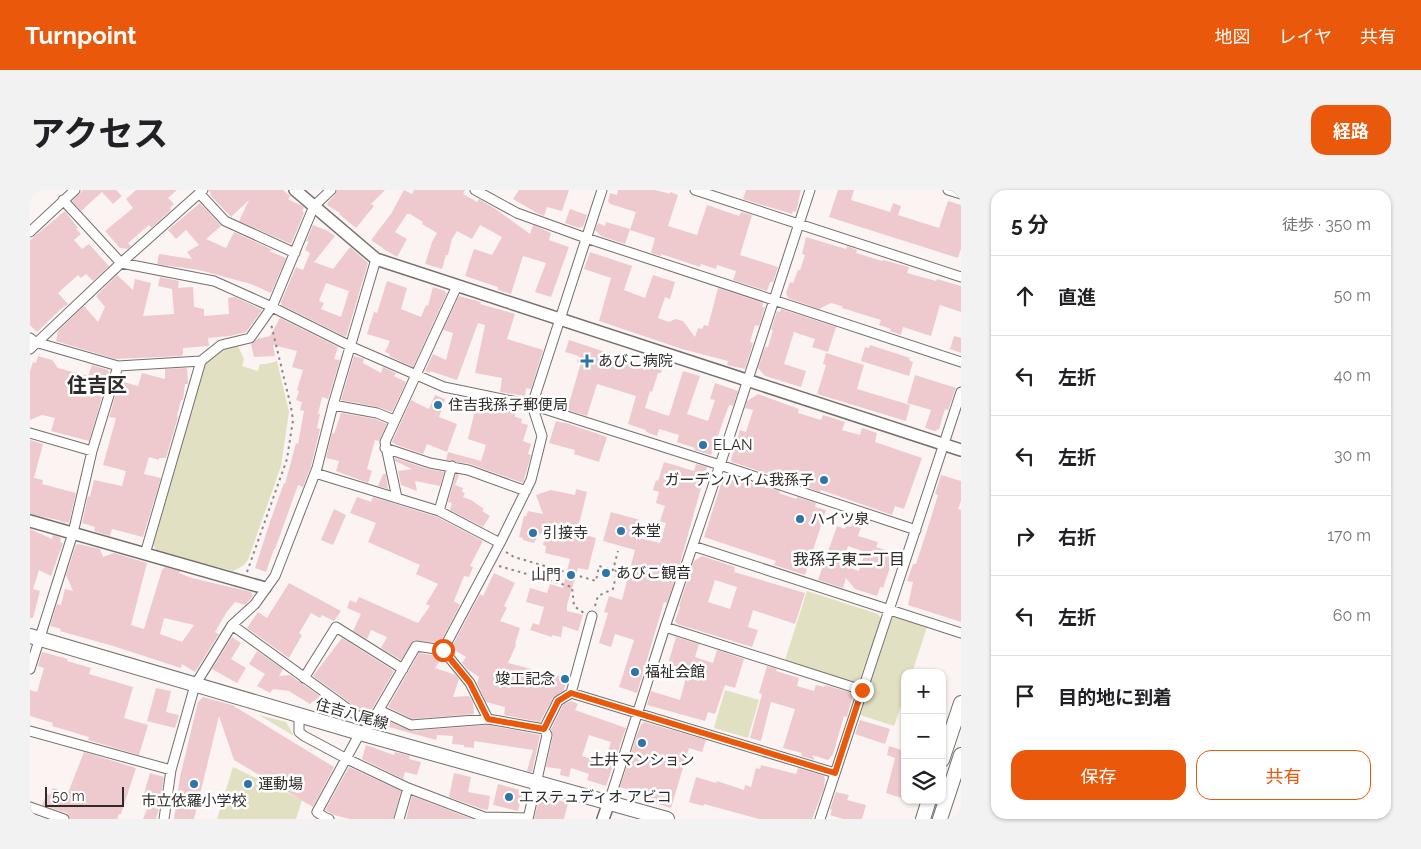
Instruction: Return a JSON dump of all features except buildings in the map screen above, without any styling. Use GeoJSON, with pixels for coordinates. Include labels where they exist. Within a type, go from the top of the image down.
{"type":"FeatureCollection","features":[{"type":"Feature","properties":{"kind":"main road","name":"住吉八尾線"},"geometry":{"type":"LineString","coordinates":[[34,638],[299,715],[365,729],[537,783],[666,819]]}},
{"type":"Feature","properties":{"kind":"main road"},"geometry":{"type":"LineString","coordinates":[[942,759],[961,703]]}},
{"type":"Feature","properties":{"kind":"main road"},"geometry":{"type":"LineString","coordinates":[[940,819],[961,755]]}},
{"type":"Feature","properties":{"kind":"main road"},"geometry":{"type":"LineString","coordinates":[[923,819],[928,804]]}},
{"type":"Feature","properties":{"kind":"street"},"geometry":{"type":"LineString","coordinates":[[30,232],[75,190]]}},
{"type":"Feature","properties":{"kind":"street"},"geometry":{"type":"LineString","coordinates":[[295,190],[376,259],[961,450]]}},
{"type":"Feature","properties":{"kind":"street"},"geometry":{"type":"LineString","coordinates":[[145,554],[201,361],[221,345],[250,338],[272,307],[314,206],[331,190]]}},
{"type":"Feature","properties":{"kind":"street"},"geometry":{"type":"LineString","coordinates":[[475,190],[517,214],[961,362]]}},
{"type":"Feature","properties":{"kind":"street"},"geometry":{"type":"LineString","coordinates":[[443,650],[526,491],[542,436],[532,405],[602,190]]}},
{"type":"Feature","properties":{"kind":"street"},"geometry":{"type":"LineString","coordinates":[[696,190],[961,277]]}},
{"type":"Feature","properties":{"kind":"street"},"geometry":{"type":"LineString","coordinates":[[603,819],[810,190]]}},
{"type":"Feature","properties":{"kind":"street"},"geometry":{"type":"LineString","coordinates":[[948,190],[961,194]]}},
{"type":"Feature","properties":{"kind":"street"},"geometry":{"type":"LineString","coordinates":[[32,343],[201,192],[225,222],[295,253]]}},
{"type":"Feature","properties":{"kind":"street"},"geometry":{"type":"LineString","coordinates":[[63,200],[121,263],[214,280],[350,346],[444,387],[532,405],[916,530]]}},
{"type":"Feature","properties":{"kind":"street"},"geometry":{"type":"LineString","coordinates":[[164,819],[171,770],[195,685],[232,625],[255,604],[275,576],[315,473],[376,259]]}},
{"type":"Feature","properties":{"kind":"street"},"geometry":{"type":"LineString","coordinates":[[397,498],[385,448],[387,435],[457,286]]}},
{"type":"Feature","properties":{"kind":"street"},"geometry":{"type":"LineString","coordinates":[[32,343],[118,366],[201,361]]}},
{"type":"Feature","properties":{"kind":"street"},"geometry":{"type":"LineString","coordinates":[[30,669],[34,638],[73,533],[92,451],[118,366]]}},
{"type":"Feature","properties":{"kind":"street"},"geometry":{"type":"LineString","coordinates":[[820,819],[961,392]]}},
{"type":"Feature","properties":{"kind":"street"},"geometry":{"type":"LineString","coordinates":[[333,405],[376,413],[394,420]]}},
{"type":"Feature","properties":{"kind":"street"},"geometry":{"type":"LineString","coordinates":[[30,433],[92,451]]}},
{"type":"Feature","properties":{"kind":"street"},"geometry":{"type":"LineString","coordinates":[[385,448],[430,463],[468,470],[526,491]]}},
{"type":"Feature","properties":{"kind":"street"},"geometry":{"type":"LineString","coordinates":[[439,511],[452,466]]}},
{"type":"Feature","properties":{"kind":"street"},"geometry":{"type":"LineString","coordinates":[[315,473],[439,511],[499,545]]}},
{"type":"Feature","properties":{"kind":"street"},"geometry":{"type":"LineString","coordinates":[[30,520],[265,588]]}},
{"type":"Feature","properties":{"kind":"street"},"geometry":{"type":"LineString","coordinates":[[692,546],[961,632]]}},
{"type":"Feature","properties":{"kind":"street"},"geometry":{"type":"LineString","coordinates":[[299,715],[299,732],[347,759],[408,788],[484,817],[528,818],[547,736],[544,729],[558,701],[571,693],[592,618]]}},
{"type":"Feature","properties":{"kind":"street"},"geometry":{"type":"LineString","coordinates":[[232,625],[304,678],[365,729]]}},
{"type":"Feature","properties":{"kind":"street"},"geometry":{"type":"LineString","coordinates":[[304,678],[336,627],[403,669]]}},
{"type":"Feature","properties":{"kind":"street"},"geometry":{"type":"LineString","coordinates":[[665,627],[862,690]]}},
{"type":"Feature","properties":{"kind":"street"},"geometry":{"type":"LineString","coordinates":[[329,819],[318,812],[347,759],[379,710],[416,646],[443,650],[470,683],[488,719]]}},
{"type":"Feature","properties":{"kind":"street"},"geometry":{"type":"LineString","coordinates":[[571,693],[835,773]]}},
{"type":"Feature","properties":{"kind":"street"},"geometry":{"type":"LineString","coordinates":[[379,710],[411,725],[488,719],[544,729]]}},
{"type":"Feature","properties":{"kind":"street"},"geometry":{"type":"LineString","coordinates":[[30,731],[171,770]]}},
{"type":"Feature","properties":{"kind":"street"},"geometry":{"type":"LineString","coordinates":[[399,819],[408,788]]}},
{"type":"Feature","properties":{"kind":"street"},"geometry":{"type":"LineString","coordinates":[[30,807],[64,819]]}},
{"type":"Feature","properties":{"kind":"path"},"geometry":{"type":"LineString","coordinates":[[242,582],[288,458],[292,420],[291,407],[271,327],[272,307]]}},
{"type":"Feature","properties":{"kind":"path"},"geometry":{"type":"LineString","coordinates":[[489,563],[572,587],[574,606],[592,618],[598,596],[613,589],[617,571],[599,566],[596,581],[514,557],[499,545]]}},
{"type":"Feature","properties":{"kind":"path"},"geometry":{"type":"LineString","coordinates":[[613,570],[618,551]]}},
{"type":"Feature","properties":{"kind":"green space"},"geometry":{"type":"Polygon","coordinates":[[[238,346],[244,359],[242,366],[258,371],[260,364],[277,361],[289,412],[281,466],[248,560],[244,565],[233,571],[157,551],[153,544],[205,364],[222,348],[238,346]]]}},
{"type":"Feature","properties":{"kind":"green space"},"geometry":{"type":"Polygon","coordinates":[[[807,591],[878,614],[881,619],[860,679],[854,683],[785,660],[807,591]]]}},
{"type":"Feature","properties":{"kind":"green space"},"geometry":{"type":"Polygon","coordinates":[[[893,616],[927,627],[913,669],[901,669],[901,706],[894,726],[860,715],[893,616]]]}},
{"type":"Feature","properties":{"kind":"green space"},"geometry":{"type":"Polygon","coordinates":[[[725,690],[759,700],[748,738],[714,728],[725,690]]]}},
{"type":"Feature","properties":{"kind":"green space"},"geometry":{"type":"Polygon","coordinates":[[[259,715],[286,722],[294,736],[259,715]]]}},
{"type":"Feature","properties":{"kind":"green space","name":"運動場"},"geometry":{"type":"Polygon","coordinates":[[[233,767],[302,800],[296,819],[217,819],[233,767]]]}},
{"type":"Feature","properties":{"kind":"place","name":"あびこ病院"},"geometry":{"type":"Point","coordinates":[587,361]}},
{"type":"Feature","properties":{"kind":"place","name":"住吉我孫子郵便局"},"geometry":{"type":"Point","coordinates":[438,405]}},
{"type":"Feature","properties":{"kind":"place","name":"ELAN"},"geometry":{"type":"Point","coordinates":[703,445]}},
{"type":"Feature","properties":{"kind":"place","name":"ガーデンハイム我孫子"},"geometry":{"type":"Point","coordinates":[824,480]}},
{"type":"Feature","properties":{"kind":"place","name":"ハイツ泉"},"geometry":{"type":"Point","coordinates":[800,519]}},
{"type":"Feature","properties":{"kind":"place","name":"本堂"},"geometry":{"type":"Point","coordinates":[621,531]}},
{"type":"Feature","properties":{"kind":"place","name":"引接寺"},"geometry":{"type":"Point","coordinates":[533,533]}},
{"type":"Feature","properties":{"kind":"place","name":"あびこ観音"},"geometry":{"type":"Point","coordinates":[606,573]}},
{"type":"Feature","properties":{"kind":"place","name":"山門"},"geometry":{"type":"Point","coordinates":[571,575]}},
{"type":"Feature","properties":{"kind":"place","name":"福祉会館"},"geometry":{"type":"Point","coordinates":[635,672]}},
{"type":"Feature","properties":{"kind":"place","name":"竣工記念"},"geometry":{"type":"Point","coordinates":[565,679]}},
{"type":"Feature","properties":{"kind":"place","name":"土井マンション"},"geometry":{"type":"Point","coordinates":[642,743]}},
{"type":"Feature","properties":{"kind":"place","name":"市立依羅小学校"},"geometry":{"type":"Point","coordinates":[194,784]}},
{"type":"Feature","properties":{"kind":"place","name":"運動場"},"geometry":{"type":"Point","coordinates":[248,784]}},
{"type":"Feature","properties":{"kind":"place","name":"エステュディオ アビコ"},"geometry":{"type":"Point","coordinates":[509,797]}},
{"type":"Feature","properties":{"kind":"district","name":"住吉区"},"geometry":{"type":"Point","coordinates":[97,385]}},
{"type":"Feature","properties":{"kind":"district","name":"我孫子東二丁目"},"geometry":{"type":"Point","coordinates":[849,559]}},
{"type":"Feature","properties":{"kind":"route"},"geometry":{"type":"LineString","coordinates":[[443,650],[470,683],[488,719],[544,729],[558,701],[571,693],[835,773],[862,690]]}}]}
